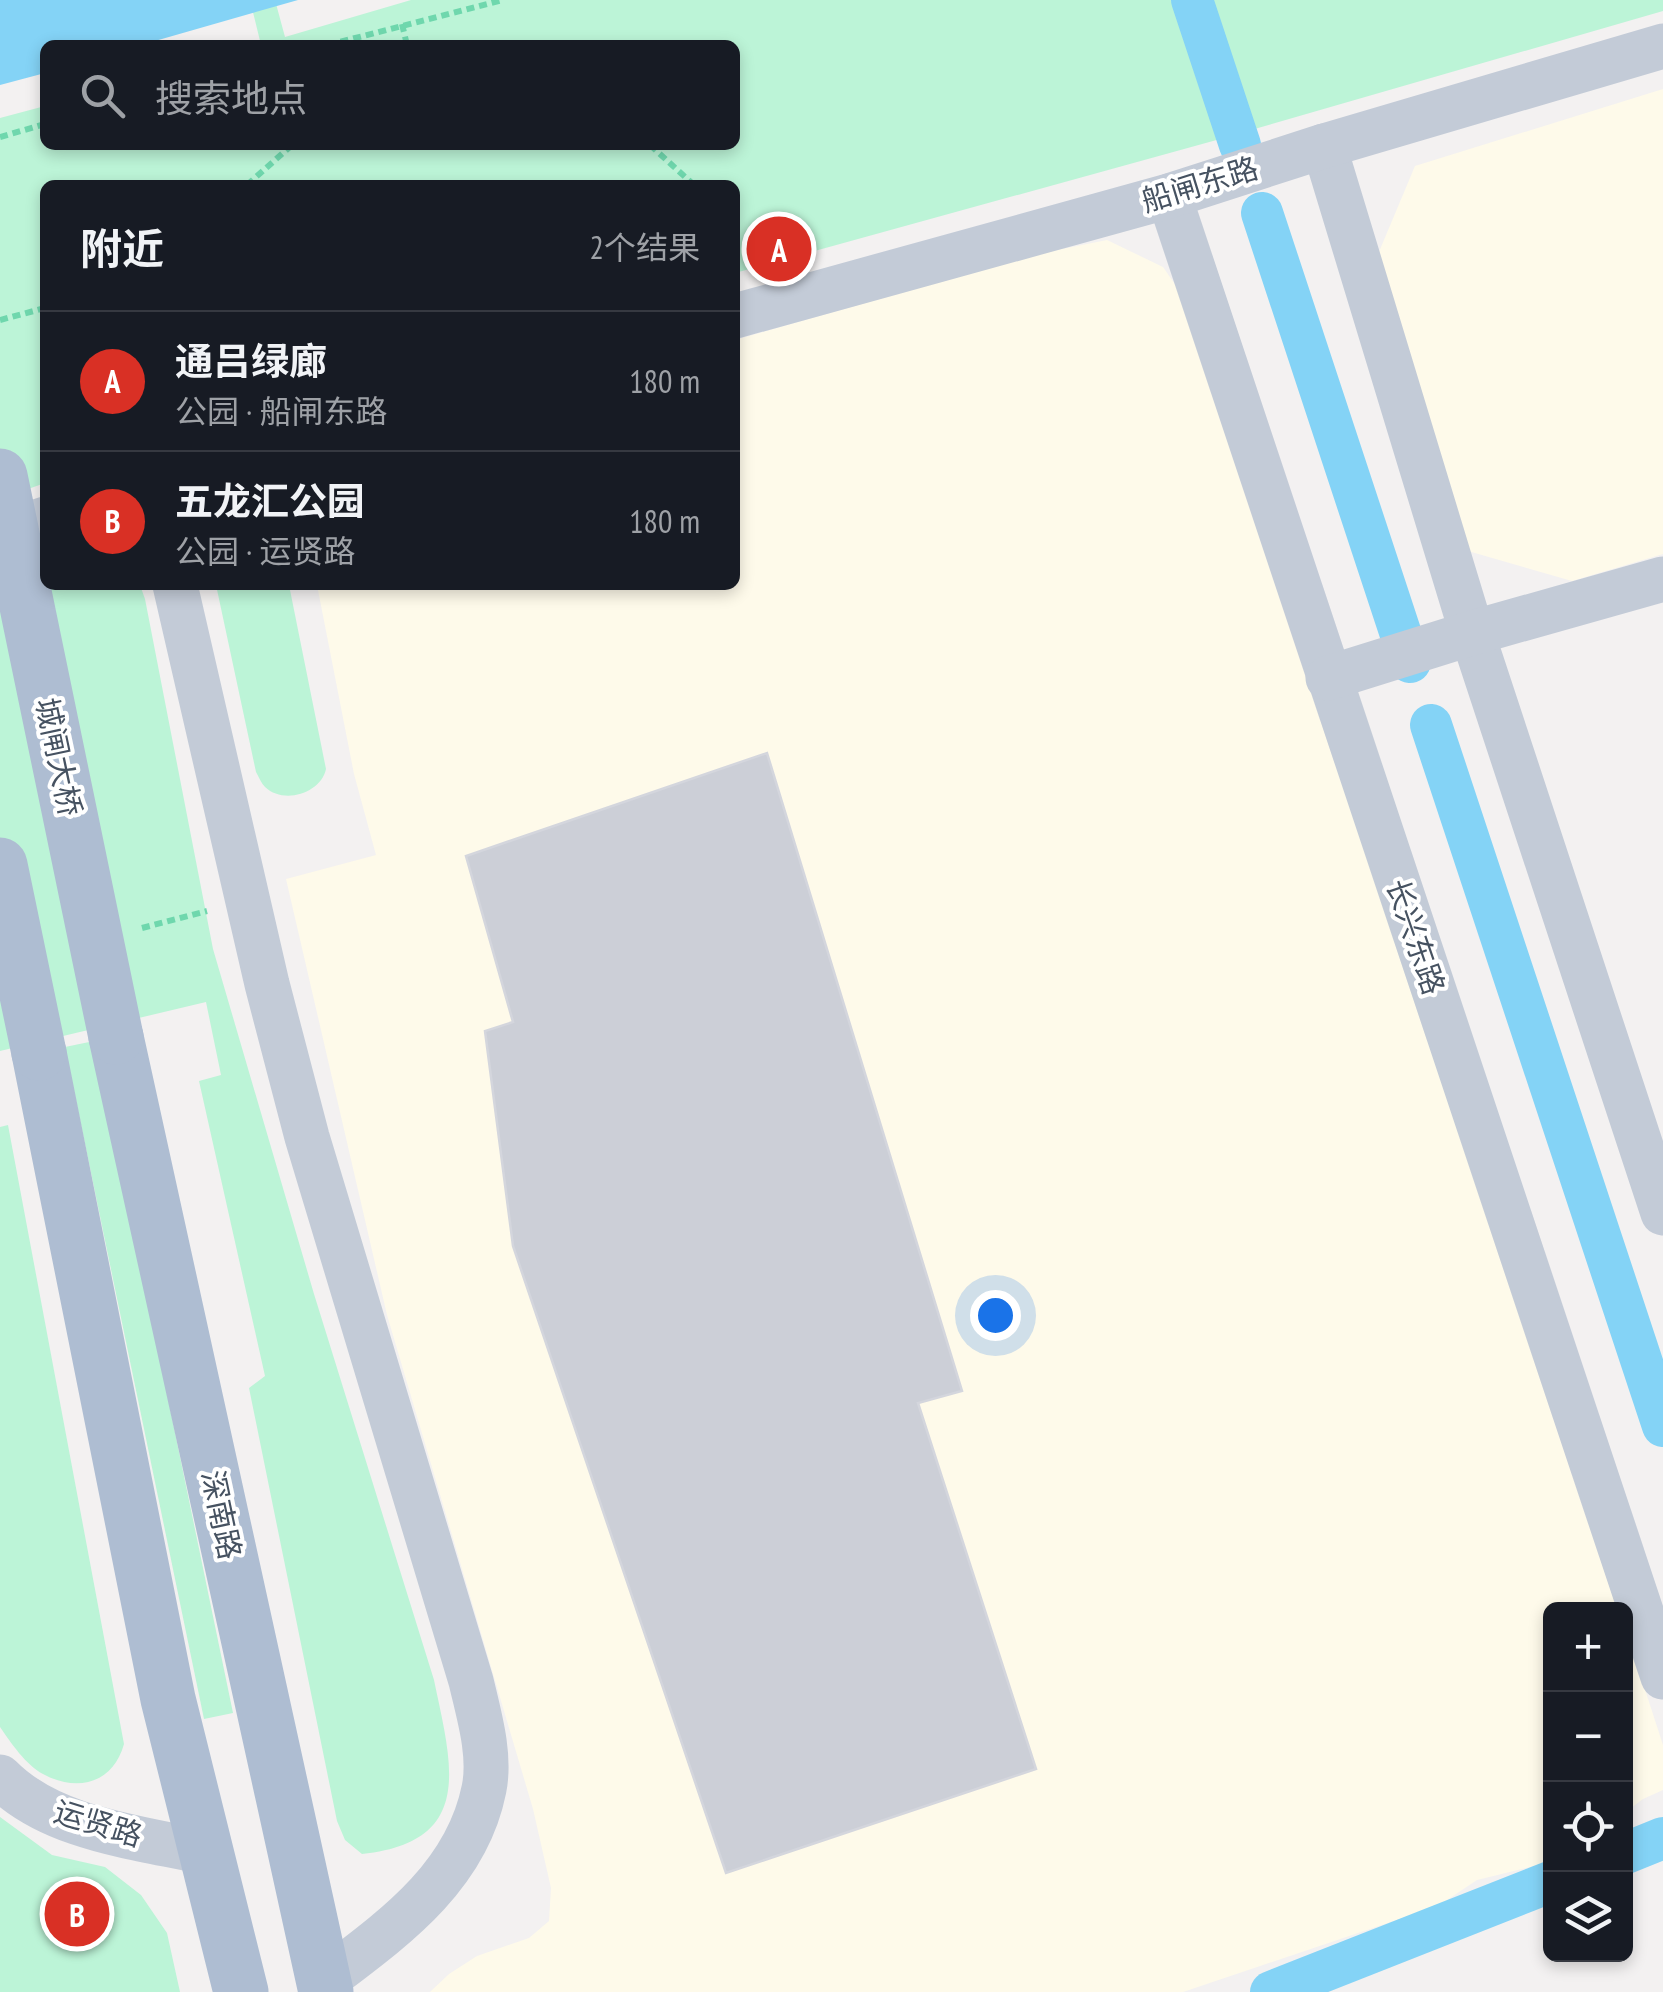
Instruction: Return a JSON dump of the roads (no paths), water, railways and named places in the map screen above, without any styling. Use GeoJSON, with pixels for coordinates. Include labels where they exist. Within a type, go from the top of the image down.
{"type":"FeatureCollection","features":[{"type":"Feature","properties":{"kind":"main road","name":"城闸大桥"},"geometry":{"type":"LineString","coordinates":[[0,476],[116,1037]]}},
{"type":"Feature","properties":{"kind":"main road"},"geometry":{"type":"LineString","coordinates":[[0,864],[168,1699],[240,1992]]}},
{"type":"Feature","properties":{"kind":"main road","name":"深南路"},"geometry":{"type":"LineString","coordinates":[[116,1037],[324,1987]]}},
{"type":"Feature","properties":{"kind":"street","name":"船闸东路"},"geometry":{"type":"LineString","coordinates":[[740,315],[1170,196],[1324,146],[1663,46]]}},
{"type":"Feature","properties":{"kind":"street"},"geometry":{"type":"LineString","coordinates":[[1324,146],[1472,632],[1663,1212]]}},
{"type":"Feature","properties":{"kind":"street","name":"长兴东路"},"geometry":{"type":"LineString","coordinates":[[1170,196],[1663,1676]]}},
{"type":"Feature","properties":{"kind":"street"},"geometry":{"type":"LineString","coordinates":[[0,534],[40,521]]}},
{"type":"Feature","properties":{"kind":"street"},"geometry":{"type":"LineString","coordinates":[[1328,678],[1472,632],[1663,579]]}},
{"type":"Feature","properties":{"kind":"street"},"geometry":{"type":"LineString","coordinates":[[176,590],[266,984],[483,1733],[484,1788],[467,1838],[442,1877],[409,1916],[324,1987]]}},
{"type":"Feature","properties":{"kind":"street","name":"运贤路"},"geometry":{"type":"LineString","coordinates":[[0,1778],[13,1791],[98,1829],[204,1852]]}},
{"type":"Feature","properties":{"kind":"water"},"geometry":{"type":"Polygon","coordinates":[[[0,0],[298,0],[158,40],[40,40],[40,74],[0,85],[0,0]]]}},
{"type":"Feature","properties":{"kind":"waterway"},"geometry":{"type":"LineString","coordinates":[[1192,0],[1240,145]]}},
{"type":"Feature","properties":{"kind":"waterway"},"geometry":{"type":"LineString","coordinates":[[1262,213],[1410,662]]}},
{"type":"Feature","properties":{"kind":"waterway"},"geometry":{"type":"LineString","coordinates":[[1431,725],[1663,1426]]}},
{"type":"Feature","properties":{"kind":"waterway"},"geometry":{"type":"LineString","coordinates":[[1633,1850],[1663,1838]]}},
{"type":"Feature","properties":{"kind":"waterway"},"geometry":{"type":"LineString","coordinates":[[1271,1992],[1543,1885]]}},
{"type":"Feature","properties":{"kind":"place","name":"通吕绿廊"},"geometry":{"type":"Point","coordinates":[779,249]}},
{"type":"Feature","properties":{"kind":"place","name":"五龙汇公园"},"geometry":{"type":"Point","coordinates":[77,1914]}}]}
